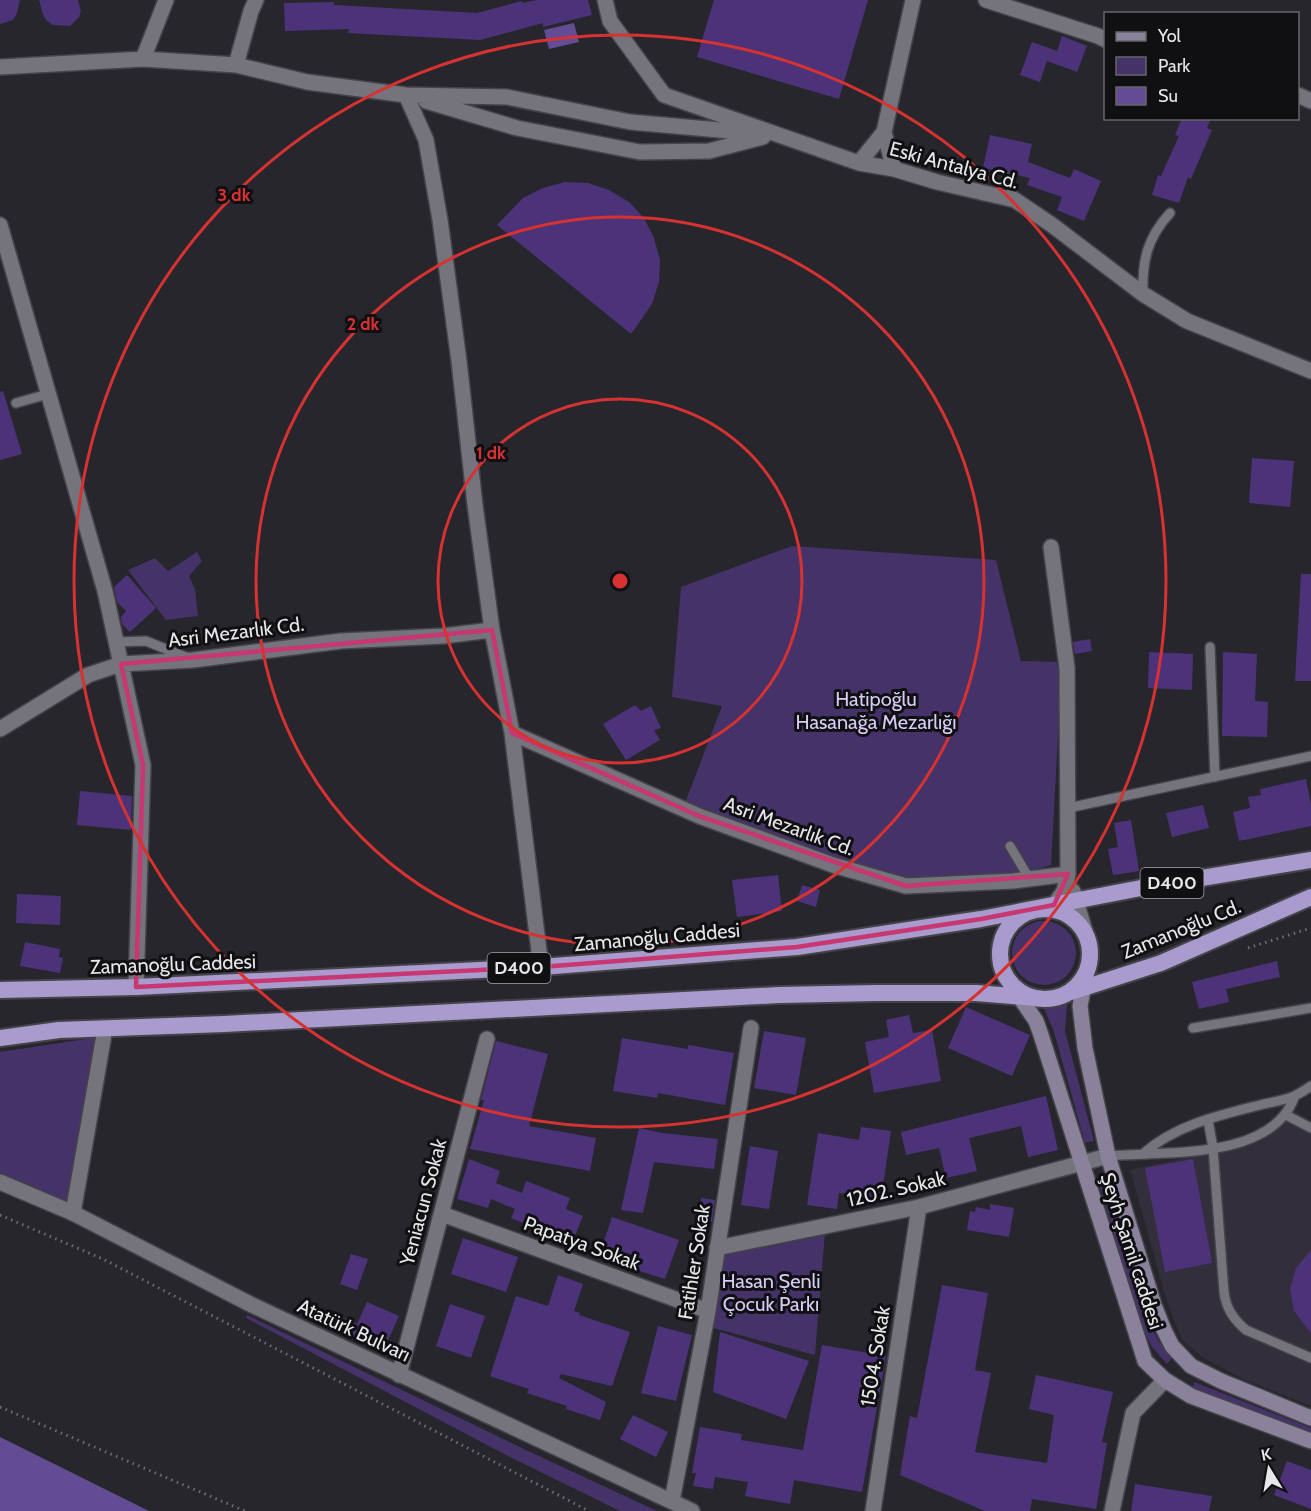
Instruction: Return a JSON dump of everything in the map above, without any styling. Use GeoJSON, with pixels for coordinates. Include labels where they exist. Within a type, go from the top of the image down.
{"type":"FeatureCollection","features":[{"type":"Feature","properties":{"kind":"highway","name":"Zamanoğlu Caddesi"},"geometry":{"type":"LineString","coordinates":[[0,990],[136,987],[541,968],[797,947],[981,920],[1311,860]]}},
{"type":"Feature","properties":{"kind":"highway","name":"Zamanoğlu Cd."},"geometry":{"type":"LineString","coordinates":[[1022,993],[1051,999],[1065,994],[1084,981],[1161,963],[1311,897]]}},
{"type":"Feature","properties":{"kind":"highway"},"geometry":{"type":"LineString","coordinates":[[1022,993],[1002,969],[999,955],[1002,940],[1009,926],[1020,916],[1034,910],[1049,908],[1063,912],[1076,920],[1085,931],[1090,945],[1090,960],[1084,981]]}},
{"type":"Feature","properties":{"kind":"highway","name":"D400"},"geometry":{"type":"LineString","coordinates":[[0,1038],[58,1030],[779,995],[1022,993]]}},
{"type":"Feature","properties":{"kind":"main road","name":"Şeyh Şamil caddesi"},"geometry":{"type":"LineString","coordinates":[[1084,981],[1080,1006],[1085,1048],[1108,1156],[1154,1305],[1172,1346],[1191,1366],[1221,1382],[1311,1418]]}},
{"type":"Feature","properties":{"kind":"main road","name":"Şeyh Şamil caddesi"},"geometry":{"type":"LineString","coordinates":[[1022,993],[1041,1035],[1145,1361],[1165,1380],[1191,1396],[1311,1441]]}},
{"type":"Feature","properties":{"kind":"main road"},"geometry":{"type":"LineString","coordinates":[[1165,1380],[1191,1366]]}},
{"type":"Feature","properties":{"kind":"street"},"geometry":{"type":"LineString","coordinates":[[143,59],[166,0]]}},
{"type":"Feature","properties":{"kind":"street"},"geometry":{"type":"LineString","coordinates":[[236,65],[256,0]]}},
{"type":"Feature","properties":{"kind":"street","name":"Eski Antalya Cd."},"geometry":{"type":"LineString","coordinates":[[604,0],[610,21],[664,95],[859,163],[894,169],[1015,201],[1052,225],[1143,294],[1187,321],[1311,371]]}},
{"type":"Feature","properties":{"kind":"street"},"geometry":{"type":"LineString","coordinates":[[859,163],[884,132],[913,0]]}},
{"type":"Feature","properties":{"kind":"street"},"geometry":{"type":"LineString","coordinates":[[986,0],[1104,39]]}},
{"type":"Feature","properties":{"kind":"street"},"geometry":{"type":"LineString","coordinates":[[0,67],[143,59],[236,65],[307,82],[406,95],[507,97],[630,122],[775,135]]}},
{"type":"Feature","properties":{"kind":"street"},"geometry":{"type":"LineString","coordinates":[[406,95],[517,128],[640,152],[709,151],[775,135]]}},
{"type":"Feature","properties":{"kind":"street"},"geometry":{"type":"LineString","coordinates":[[406,95],[426,140],[441,220],[475,506],[492,630],[512,733],[541,968]]}},
{"type":"Feature","properties":{"kind":"street"},"geometry":{"type":"LineString","coordinates":[[884,132],[894,169]]}},
{"type":"Feature","properties":{"kind":"street"},"geometry":{"type":"LineString","coordinates":[[0,225],[105,591],[143,765],[136,987]]}},
{"type":"Feature","properties":{"kind":"street"},"geometry":{"type":"LineString","coordinates":[[1051,547],[1067,668],[1068,874],[1064,891],[1054,905]]}},
{"type":"Feature","properties":{"kind":"street","name":"Asri Mezarlık Cd."},"geometry":{"type":"LineString","coordinates":[[0,729],[88,675],[121,664],[192,660],[341,641],[443,636],[492,630]]}},
{"type":"Feature","properties":{"kind":"street","name":"Asri Mezarlık Cd."},"geometry":{"type":"LineString","coordinates":[[512,733],[699,816],[832,865],[906,886],[1013,881],[1068,874]]}},
{"type":"Feature","properties":{"kind":"street"},"geometry":{"type":"LineString","coordinates":[[1068,874],[1085,931]]}},
{"type":"Feature","properties":{"kind":"street","name":"Fatihler Sokak"},"geometry":{"type":"LineString","coordinates":[[672,1501],[708,1311],[751,1028]]}},
{"type":"Feature","properties":{"kind":"street"},"geometry":{"type":"LineString","coordinates":[[73,1213],[105,1029]]}},
{"type":"Feature","properties":{"kind":"street","name":"Yeniacun Sokak"},"geometry":{"type":"LineString","coordinates":[[399,1375],[487,1039]]}},
{"type":"Feature","properties":{"kind":"street","name":"1202. Sokak"},"geometry":{"type":"LineString","coordinates":[[717,1248],[919,1207],[1108,1156]]}},
{"type":"Feature","properties":{"kind":"street","name":"Atatürk Bulvarı"},"geometry":{"type":"LineString","coordinates":[[0,1182],[73,1213],[252,1305],[692,1511]]}},
{"type":"Feature","properties":{"kind":"street","name":"1504. Sokak"},"geometry":{"type":"LineString","coordinates":[[873,1511],[919,1207]]}},
{"type":"Feature","properties":{"kind":"street","name":"Papatya Sokak"},"geometry":{"type":"LineString","coordinates":[[442,1214],[708,1311]]}},
{"type":"Feature","properties":{"kind":"street"},"geometry":{"type":"LineString","coordinates":[[1112,1511],[1133,1413],[1165,1380]]}},
{"type":"Feature","properties":{"kind":"lane"},"geometry":{"type":"LineString","coordinates":[[1007,177],[1015,201]]}},
{"type":"Feature","properties":{"kind":"lane"},"geometry":{"type":"LineString","coordinates":[[1143,294],[1142,270],[1148,247],[1159,226],[1170,213]]}},
{"type":"Feature","properties":{"kind":"lane"},"geometry":{"type":"LineString","coordinates":[[16,403],[48,394]]}},
{"type":"Feature","properties":{"kind":"lane"},"geometry":{"type":"LineString","coordinates":[[116,642],[146,640],[192,660]]}},
{"type":"Feature","properties":{"kind":"lane"},"geometry":{"type":"LineString","coordinates":[[1210,647],[1215,777]]}},
{"type":"Feature","properties":{"kind":"lane"},"geometry":{"type":"LineString","coordinates":[[1068,808],[1311,756]]}},
{"type":"Feature","properties":{"kind":"lane"},"geometry":{"type":"LineString","coordinates":[[1010,846],[1026,873],[1032,878]]}},
{"type":"Feature","properties":{"kind":"lane"},"geometry":{"type":"LineString","coordinates":[[1193,1028],[1311,1008]]}},
{"type":"Feature","properties":{"kind":"lane"},"geometry":{"type":"LineString","coordinates":[[1144,1153],[1173,1132],[1208,1120],[1294,1098],[1311,1086]]}},
{"type":"Feature","properties":{"kind":"lane"},"geometry":{"type":"LineString","coordinates":[[1108,1156],[1213,1148],[1263,1133],[1286,1115],[1294,1098]]}},
{"type":"Feature","properties":{"kind":"lane"},"geometry":{"type":"LineString","coordinates":[[1286,1115],[1311,1128]]}},
{"type":"Feature","properties":{"kind":"lane"},"geometry":{"type":"LineString","coordinates":[[1208,1120],[1213,1148],[1224,1292],[1228,1308],[1246,1330],[1311,1358]]}},
{"type":"Feature","properties":{"kind":"path"},"geometry":{"type":"LineString","coordinates":[[1248,948],[1311,928]]}},
{"type":"Feature","properties":{"kind":"path"},"geometry":{"type":"LineString","coordinates":[[0,1215],[103,1259],[589,1511]]}},
{"type":"Feature","properties":{"kind":"path"},"geometry":{"type":"LineString","coordinates":[[0,1407],[245,1511]]}},
{"type":"Feature","properties":{"kind":"highlighted area"},"geometry":{"type":"Polygon","coordinates":[[[492,630],[512,733],[699,816],[906,886],[1068,874],[1054,905],[981,919],[797,947],[541,967],[136,987],[143,765],[121,664],[492,630]]]}},
{"type":"Feature","properties":{"kind":"shaded area"},"geometry":{"type":"Polygon","coordinates":[[[1294,1111],[1311,1121],[1311,1406],[1243,1379],[1202,1357],[1182,1340],[1168,1305],[1130,1170],[1241,1146],[1272,1129],[1294,1111]]]}},
{"type":"Feature","properties":{"kind":"green space","name":"Hatipoğlu Hasanağa Mezarlığı"},"geometry":{"type":"Polygon","coordinates":[[[792,546],[996,560],[1021,661],[1062,662],[1051,865],[1025,873],[918,881],[880,874],[784,844],[685,803],[722,706],[672,697],[681,587],[792,546]]]}},
{"type":"Feature","properties":{"kind":"green space"},"geometry":{"type":"Polygon","coordinates":[[[197,552],[202,561],[189,576],[195,589],[198,616],[166,620],[128,570],[155,558],[168,571],[197,552]]]}},
{"type":"Feature","properties":{"kind":"green space"},"geometry":{"type":"Polygon","coordinates":[[[1044,921],[1056,923],[1067,930],[1074,941],[1076,953],[1074,965],[1067,976],[1056,983],[1044,985],[1032,983],[1021,976],[1014,965],[1012,953],[1014,941],[1021,930],[1032,923],[1044,921]]]}},
{"type":"Feature","properties":{"kind":"green space"},"geometry":{"type":"Polygon","coordinates":[[[1067,1005],[1065,1031],[1094,1141],[1085,1143],[1054,1032],[1043,1006],[1067,1005]]]}},
{"type":"Feature","properties":{"kind":"green space"},"geometry":{"type":"Polygon","coordinates":[[[99,1037],[69,1205],[0,1177],[0,1052],[99,1037]]]}},
{"type":"Feature","properties":{"kind":"green space"},"geometry":{"type":"Polygon","coordinates":[[[1097,1177],[1106,1180],[1150,1325],[1172,1358],[1167,1364],[1152,1347],[1141,1326],[1097,1177]]]}},
{"type":"Feature","properties":{"kind":"green space","name":"Hasan Şenli Çocuk Parkı"},"geometry":{"type":"Polygon","coordinates":[[[825,1232],[815,1355],[710,1327],[721,1252],[825,1232]]]}},
{"type":"Feature","properties":{"kind":"green space"},"geometry":{"type":"Polygon","coordinates":[[[247,1315],[657,1511],[620,1511],[508,1456],[246,1318],[247,1315]]]}},
{"type":"Feature","properties":{"kind":"green space"},"geometry":{"type":"Polygon","coordinates":[[[1194,1382],[1311,1428],[1311,1433],[1193,1388],[1194,1382]]]}},
{"type":"Feature","properties":{"kind":"water"},"geometry":{"type":"Polygon","coordinates":[[[574,23],[579,42],[549,49],[544,30],[574,23]]]}},
{"type":"Feature","properties":{"kind":"water"},"geometry":{"type":"Polygon","coordinates":[[[0,1437],[149,1511],[0,1511],[0,1437]]]}},
{"type":"Feature","properties":{"kind":"building"},"geometry":{"type":"Polygon","coordinates":[[[0,0],[20,0],[13,20],[0,24],[0,0]]]}},
{"type":"Feature","properties":{"kind":"building"},"geometry":{"type":"Polygon","coordinates":[[[39,0],[78,0],[81,11],[79,17],[70,26],[53,25],[43,15],[39,0]]]}},
{"type":"Feature","properties":{"kind":"building"},"geometry":{"type":"Polygon","coordinates":[[[537,0],[588,0],[592,15],[543,27],[543,23],[480,40],[348,33],[349,29],[285,31],[284,3],[334,2],[334,5],[477,13],[522,1],[523,3],[537,0]]]}},
{"type":"Feature","properties":{"kind":"building"},"geometry":{"type":"Polygon","coordinates":[[[714,0],[868,0],[839,99],[697,57],[714,0]]]}},
{"type":"Feature","properties":{"kind":"building"},"geometry":{"type":"Polygon","coordinates":[[[1062,36],[1087,46],[1077,72],[1047,61],[1040,82],[1020,75],[1032,42],[1057,51],[1062,36]]]}},
{"type":"Feature","properties":{"kind":"building"},"geometry":{"type":"Polygon","coordinates":[[[1181,120],[1210,120],[1207,128],[1212,130],[1191,179],[1188,177],[1179,203],[1152,195],[1158,175],[1161,176],[1179,136],[1175,135],[1181,120]]]}},
{"type":"Feature","properties":{"kind":"building"},"geometry":{"type":"Polygon","coordinates":[[[990,135],[1032,144],[1028,162],[1070,178],[1074,169],[1101,181],[1084,221],[1057,210],[1062,197],[1027,185],[1030,178],[1009,171],[983,168],[990,135]]]}},
{"type":"Feature","properties":{"kind":"building"},"geometry":{"type":"Polygon","coordinates":[[[565,182],[588,183],[609,190],[629,202],[644,218],[654,238],[660,260],[659,282],[652,304],[631,334],[497,225],[523,198],[543,188],[565,182]]]}},
{"type":"Feature","properties":{"kind":"building"},"geometry":{"type":"Polygon","coordinates":[[[3,391],[22,454],[0,460],[0,392],[3,391]]]}},
{"type":"Feature","properties":{"kind":"building"},"geometry":{"type":"Polygon","coordinates":[[[1252,458],[1294,461],[1290,507],[1249,503],[1252,458]]]}},
{"type":"Feature","properties":{"kind":"building"},"geometry":{"type":"Polygon","coordinates":[[[1301,574],[1311,574],[1311,681],[1295,681],[1301,574]]]}},
{"type":"Feature","properties":{"kind":"building"},"geometry":{"type":"Polygon","coordinates":[[[127,575],[156,608],[130,632],[122,624],[121,617],[126,611],[117,602],[114,587],[127,575]]]}},
{"type":"Feature","properties":{"kind":"building"},"geometry":{"type":"Polygon","coordinates":[[[1090,639],[1092,651],[1075,654],[1073,642],[1090,639]]]}},
{"type":"Feature","properties":{"kind":"building"},"geometry":{"type":"Polygon","coordinates":[[[1149,652],[1193,654],[1192,690],[1148,688],[1149,652]]]}},
{"type":"Feature","properties":{"kind":"building"},"geometry":{"type":"Polygon","coordinates":[[[1223,652],[1257,654],[1255,701],[1268,702],[1267,737],[1222,736],[1223,652]]]}},
{"type":"Feature","properties":{"kind":"building"},"geometry":{"type":"Polygon","coordinates":[[[635,705],[641,711],[651,706],[661,728],[654,730],[660,740],[626,760],[603,724],[635,705]]]}},
{"type":"Feature","properties":{"kind":"building"},"geometry":{"type":"Polygon","coordinates":[[[1306,779],[1311,805],[1311,826],[1239,841],[1233,812],[1250,808],[1248,797],[1261,795],[1260,789],[1306,779]]]}},
{"type":"Feature","properties":{"kind":"building"},"geometry":{"type":"Polygon","coordinates":[[[80,791],[132,796],[131,830],[77,825],[80,791]]]}},
{"type":"Feature","properties":{"kind":"building"},"geometry":{"type":"Polygon","coordinates":[[[1203,805],[1209,828],[1172,837],[1166,813],[1203,805]]]}},
{"type":"Feature","properties":{"kind":"building"},"geometry":{"type":"Polygon","coordinates":[[[1131,820],[1139,871],[1113,875],[1108,849],[1118,847],[1114,823],[1131,820]]]}},
{"type":"Feature","properties":{"kind":"building"},"geometry":{"type":"Polygon","coordinates":[[[778,875],[782,911],[737,917],[732,880],[778,875]]]}},
{"type":"Feature","properties":{"kind":"building"},"geometry":{"type":"Polygon","coordinates":[[[802,885],[820,890],[816,907],[797,901],[802,885]]]}},
{"type":"Feature","properties":{"kind":"building"},"geometry":{"type":"Polygon","coordinates":[[[17,894],[61,896],[60,925],[16,923],[17,894]]]}},
{"type":"Feature","properties":{"kind":"building"},"geometry":{"type":"Polygon","coordinates":[[[25,942],[60,949],[59,957],[63,958],[60,973],[20,966],[25,942]]]}},
{"type":"Feature","properties":{"kind":"building"},"geometry":{"type":"Polygon","coordinates":[[[1277,961],[1280,977],[1226,989],[1229,1002],[1199,1009],[1192,982],[1277,961]]]}},
{"type":"Feature","properties":{"kind":"building"},"geometry":{"type":"Polygon","coordinates":[[[966,1007],[1030,1035],[1012,1076],[948,1048],[966,1007]]]}},
{"type":"Feature","properties":{"kind":"building"},"geometry":{"type":"Polygon","coordinates":[[[909,1015],[913,1033],[932,1030],[941,1081],[874,1093],[865,1042],[889,1037],[886,1020],[909,1015]]]}},
{"type":"Feature","properties":{"kind":"building"},"geometry":{"type":"Polygon","coordinates":[[[764,1031],[806,1038],[796,1095],[754,1088],[764,1031]]]}},
{"type":"Feature","properties":{"kind":"building"},"geometry":{"type":"Polygon","coordinates":[[[622,1038],[688,1049],[688,1045],[734,1053],[725,1105],[658,1093],[657,1098],[613,1091],[622,1038]]]}},
{"type":"Feature","properties":{"kind":"building"},"geometry":{"type":"Polygon","coordinates":[[[496,1041],[548,1054],[529,1126],[596,1138],[590,1171],[470,1149],[484,1100],[481,1100],[496,1041]]]}},
{"type":"Feature","properties":{"kind":"building"},"geometry":{"type":"Polygon","coordinates":[[[1046,1096],[1058,1150],[1028,1157],[1021,1126],[969,1138],[977,1171],[946,1178],[939,1148],[906,1155],[901,1132],[1046,1096]]]}},
{"type":"Feature","properties":{"kind":"building"},"geometry":{"type":"Polygon","coordinates":[[[861,1127],[891,1131],[881,1199],[839,1193],[837,1209],[807,1205],[818,1133],[859,1140],[861,1127]]]}},
{"type":"Feature","properties":{"kind":"building"},"geometry":{"type":"Polygon","coordinates":[[[639,1128],[718,1139],[714,1169],[654,1162],[643,1213],[621,1210],[639,1128]]]}},
{"type":"Feature","properties":{"kind":"building"},"geometry":{"type":"Polygon","coordinates":[[[750,1146],[778,1151],[769,1209],[741,1205],[750,1146]]]}},
{"type":"Feature","properties":{"kind":"building"},"geometry":{"type":"Polygon","coordinates":[[[469,1159],[500,1171],[496,1183],[522,1193],[526,1181],[570,1198],[566,1209],[583,1216],[572,1243],[511,1218],[515,1209],[491,1199],[488,1208],[457,1199],[469,1159]]]}},
{"type":"Feature","properties":{"kind":"building"},"geometry":{"type":"Polygon","coordinates":[[[1193,1159],[1212,1263],[1165,1272],[1145,1168],[1193,1159]]]}},
{"type":"Feature","properties":{"kind":"building"},"geometry":{"type":"Polygon","coordinates":[[[701,1198],[715,1200],[712,1222],[698,1220],[701,1198]]]}},
{"type":"Feature","properties":{"kind":"building"},"geometry":{"type":"Polygon","coordinates":[[[990,1204],[1014,1208],[1009,1237],[967,1230],[970,1211],[975,1212],[976,1207],[990,1210],[990,1204]]]}},
{"type":"Feature","properties":{"kind":"building"},"geometry":{"type":"Polygon","coordinates":[[[612,1217],[679,1240],[665,1279],[633,1269],[634,1264],[600,1253],[612,1217]]]}},
{"type":"Feature","properties":{"kind":"building"},"geometry":{"type":"Polygon","coordinates":[[[463,1238],[518,1257],[506,1292],[451,1274],[463,1238]]]}},
{"type":"Feature","properties":{"kind":"building"},"geometry":{"type":"Polygon","coordinates":[[[1311,1250],[1311,1333],[1294,1311],[1290,1289],[1296,1268],[1311,1250]]]}},
{"type":"Feature","properties":{"kind":"building"},"geometry":{"type":"Polygon","coordinates":[[[351,1254],[368,1259],[357,1290],[340,1284],[351,1254]]]}},
{"type":"Feature","properties":{"kind":"building"},"geometry":{"type":"Polygon","coordinates":[[[558,1275],[583,1284],[574,1311],[580,1313],[579,1315],[630,1332],[612,1386],[561,1374],[559,1378],[606,1402],[600,1420],[527,1393],[529,1389],[490,1376],[516,1296],[548,1306],[558,1275]]]}},
{"type":"Feature","properties":{"kind":"building"},"geometry":{"type":"Polygon","coordinates":[[[942,1285],[988,1293],[975,1370],[991,1373],[975,1452],[1047,1463],[1054,1415],[1029,1409],[1036,1375],[1113,1392],[1102,1442],[1107,1443],[1096,1509],[1032,1499],[1030,1511],[985,1511],[900,1475],[910,1416],[917,1418],[942,1285]]]}},
{"type":"Feature","properties":{"kind":"building"},"geometry":{"type":"Polygon","coordinates":[[[367,1302],[399,1316],[384,1349],[332,1326],[337,1315],[357,1324],[367,1302]]]}},
{"type":"Feature","properties":{"kind":"building"},"geometry":{"type":"Polygon","coordinates":[[[450,1304],[485,1316],[471,1358],[436,1346],[450,1304]]]}},
{"type":"Feature","properties":{"kind":"building"},"geometry":{"type":"Polygon","coordinates":[[[658,1326],[692,1335],[676,1401],[641,1393],[658,1326]]]}},
{"type":"Feature","properties":{"kind":"building"},"geometry":{"type":"Polygon","coordinates":[[[720,1332],[809,1361],[786,1419],[713,1392],[720,1332]]]}},
{"type":"Feature","properties":{"kind":"building"},"geometry":{"type":"Polygon","coordinates":[[[822,1345],[886,1356],[862,1492],[794,1480],[790,1504],[745,1496],[748,1482],[715,1477],[713,1489],[693,1486],[696,1473],[692,1473],[700,1427],[742,1434],[741,1440],[803,1450],[822,1345]]]}},
{"type":"Feature","properties":{"kind":"building"},"geometry":{"type":"Polygon","coordinates":[[[633,1415],[668,1432],[656,1457],[620,1439],[633,1415]]]}},
{"type":"Feature","properties":{"kind":"building"},"geometry":{"type":"Polygon","coordinates":[[[1287,1461],[1311,1470],[1311,1509],[1274,1495],[1287,1461]]]}},
{"type":"Feature","properties":{"kind":"building"},"geometry":{"type":"Polygon","coordinates":[[[1135,1484],[1212,1496],[1209,1511],[1131,1511],[1135,1484]]]}}]}
